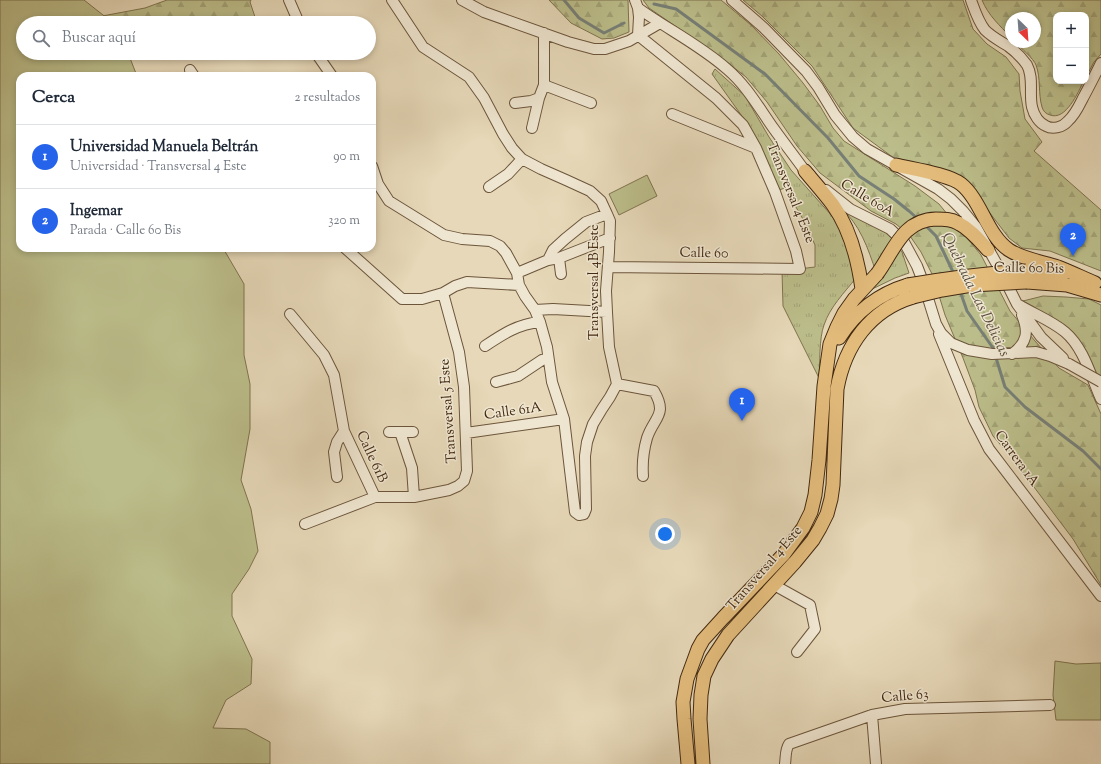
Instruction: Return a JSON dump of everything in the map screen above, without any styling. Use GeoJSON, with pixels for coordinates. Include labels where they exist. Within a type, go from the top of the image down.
{"type":"FeatureCollection","features":[{"type":"Feature","properties":{"kind":"main road"},"geometry":{"type":"LineString","coordinates":[[896,165],[952,179],[961,184],[970,194],[1003,245],[1018,254],[1060,268],[1098,284]]}},
{"type":"Feature","properties":{"kind":"main road"},"geometry":{"type":"LineString","coordinates":[[805,171],[834,206],[843,222],[857,256],[862,289]]}},
{"type":"Feature","properties":{"kind":"main road"},"geometry":{"type":"LineString","coordinates":[[827,369],[830,344],[844,313],[862,289],[877,274],[887,260],[896,242],[911,227],[918,223],[933,219],[953,220],[976,236],[988,250]]}},
{"type":"Feature","properties":{"kind":"main road","name":"Calle 60 Bis"},"geometry":{"type":"LineString","coordinates":[[827,369],[832,351],[837,341],[854,318],[870,303],[895,289],[908,285],[994,272],[1026,276],[1067,285],[1101,295]]}},
{"type":"Feature","properties":{"kind":"main road","name":"Calle 60 Bis"},"geometry":{"type":"LineString","coordinates":[[843,365],[855,341],[870,321],[891,306],[913,297],[942,290],[1026,276],[1057,274],[1098,284]]}},
{"type":"Feature","properties":{"kind":"main road","name":"Transversal 4 Este"},"geometry":{"type":"LineString","coordinates":[[704,764],[700,719],[701,695],[704,676],[712,659],[728,635],[796,562],[813,540],[827,514],[833,485],[837,389],[843,365]]}},
{"type":"Feature","properties":{"kind":"main road","name":"Transversal 4 Este"},"geometry":{"type":"LineString","coordinates":[[688,764],[683,702],[687,679],[698,649],[703,640],[784,554],[803,528],[811,512],[815,495],[819,460],[824,386],[827,369]]}},
{"type":"Feature","properties":{"kind":"street"},"geometry":{"type":"LineString","coordinates":[[289,0],[296,16]]}},
{"type":"Feature","properties":{"kind":"street","name":"Transversal 4B Este"},"geometry":{"type":"LineString","coordinates":[[392,0],[423,47],[469,77],[484,98],[512,148],[522,159],[540,169],[590,191],[601,201],[610,221],[606,291],[609,347],[617,384]]}},
{"type":"Feature","properties":{"kind":"street"},"geometry":{"type":"LineString","coordinates":[[462,0],[484,12],[568,42],[594,49],[605,48],[629,41],[660,23]]}},
{"type":"Feature","properties":{"kind":"street","name":"Calle 60A"},"geometry":{"type":"LineString","coordinates":[[732,0],[764,28],[806,71],[818,87],[835,115],[853,137],[867,149],[938,189],[951,199],[970,219],[999,268],[1020,310],[1041,337],[1069,364]]}},
{"type":"Feature","properties":{"kind":"street"},"geometry":{"type":"LineString","coordinates":[[971,0],[976,15],[984,29],[1016,52],[1029,69],[1032,106],[1037,118],[1045,126],[1056,128],[1063,126],[1068,122],[1077,110],[1101,63]]}},
{"type":"Feature","properties":{"kind":"street"},"geometry":{"type":"LineString","coordinates":[[637,4],[639,17],[638,35]]}},
{"type":"Feature","properties":{"kind":"street","name":"Calle 60A"},"geometry":{"type":"LineString","coordinates":[[637,4],[660,23],[727,68],[755,100],[805,171],[834,197],[850,209],[890,229],[904,242],[922,279],[936,324],[951,343],[968,350],[984,354],[1036,352],[1069,364],[1101,382]]}},
{"type":"Feature","properties":{"kind":"street"},"geometry":{"type":"LineString","coordinates":[[532,128],[539,98],[544,85],[544,33]]}},
{"type":"Feature","properties":{"kind":"street","name":"Transversal 4 Este"},"geometry":{"type":"LineString","coordinates":[[638,35],[716,98],[742,126],[756,148],[778,199],[796,251],[800,269]]}},
{"type":"Feature","properties":{"kind":"street"},"geometry":{"type":"LineString","coordinates":[[321,60],[329,72]]}},
{"type":"Feature","properties":{"kind":"street"},"geometry":{"type":"LineString","coordinates":[[544,85],[591,103]]}},
{"type":"Feature","properties":{"kind":"street"},"geometry":{"type":"LineString","coordinates":[[515,103],[531,101],[539,98]]}},
{"type":"Feature","properties":{"kind":"street"},"geometry":{"type":"LineString","coordinates":[[672,114],[756,148]]}},
{"type":"Feature","properties":{"kind":"street"},"geometry":{"type":"LineString","coordinates":[[489,187],[508,174],[522,159]]}},
{"type":"Feature","properties":{"kind":"street"},"geometry":{"type":"LineString","coordinates":[[376,178],[378,184],[389,201],[444,235],[462,240],[490,241],[500,246],[506,253],[517,273],[525,296],[535,310],[547,347],[552,382],[564,419],[575,512],[577,515],[581,516],[584,514],[586,509],[584,456],[587,442],[594,424],[617,384],[654,391],[659,400],[660,413],[648,437],[642,460],[643,476]]}},
{"type":"Feature","properties":{"kind":"street"},"geometry":{"type":"LineString","coordinates":[[548,260],[553,250],[586,222],[607,214]]}},
{"type":"Feature","properties":{"kind":"street"},"geometry":{"type":"LineString","coordinates":[[517,273],[548,260],[559,258],[610,238]]}},
{"type":"Feature","properties":{"kind":"street"},"geometry":{"type":"LineString","coordinates":[[349,252],[402,299],[422,299],[443,293],[455,286],[467,282],[520,285]]}},
{"type":"Feature","properties":{"kind":"street"},"geometry":{"type":"LineString","coordinates":[[559,258],[561,274]]}},
{"type":"Feature","properties":{"kind":"street","name":"Calle 60"},"geometry":{"type":"LineString","coordinates":[[608,267],[800,269]]}},
{"type":"Feature","properties":{"kind":"street","name":"Transversal 5 Este"},"geometry":{"type":"LineString","coordinates":[[443,293],[459,352],[464,387],[467,471],[464,481]]}},
{"type":"Feature","properties":{"kind":"street"},"geometry":{"type":"LineString","coordinates":[[535,310],[552,309],[607,312]]}},
{"type":"Feature","properties":{"kind":"street"},"geometry":{"type":"LineString","coordinates":[[1012,354],[1022,345],[1025,339],[1025,326],[1020,310]]}},
{"type":"Feature","properties":{"kind":"street"},"geometry":{"type":"LineString","coordinates":[[1020,310],[1057,326],[1075,342],[1084,358],[1101,399]]}},
{"type":"Feature","properties":{"kind":"street"},"geometry":{"type":"LineString","coordinates":[[290,314],[324,355],[334,374],[344,431],[337,442],[334,452],[337,478]]}},
{"type":"Feature","properties":{"kind":"street"},"geometry":{"type":"LineString","coordinates":[[485,346],[510,330],[531,323],[540,322]]}},
{"type":"Feature","properties":{"kind":"street","name":"Carrera 1A"},"geometry":{"type":"LineString","coordinates":[[936,324],[974,420],[990,449],[1101,596]]}},
{"type":"Feature","properties":{"kind":"street"},"geometry":{"type":"LineString","coordinates":[[496,382],[518,376],[542,360],[548,358]]}},
{"type":"Feature","properties":{"kind":"street","name":"Calle 61A"},"geometry":{"type":"LineString","coordinates":[[466,433],[564,419]]}},
{"type":"Feature","properties":{"kind":"street","name":"Calle 61B"},"geometry":{"type":"LineString","coordinates":[[344,431],[375,497],[414,497],[449,490],[458,486],[464,481]]}},
{"type":"Feature","properties":{"kind":"street"},"geometry":{"type":"LineString","coordinates":[[389,432],[413,432]]}},
{"type":"Feature","properties":{"kind":"street"},"geometry":{"type":"LineString","coordinates":[[400,432],[412,468],[414,497]]}},
{"type":"Feature","properties":{"kind":"street"},"geometry":{"type":"LineString","coordinates":[[305,524],[375,497]]}},
{"type":"Feature","properties":{"kind":"street"},"geometry":{"type":"LineString","coordinates":[[774,584],[810,604],[815,629],[798,652]]}},
{"type":"Feature","properties":{"kind":"street","name":"Calle 63"},"geometry":{"type":"LineString","coordinates":[[785,764],[786,751],[790,744],[872,715],[905,709],[1050,705]]}},
{"type":"Feature","properties":{"kind":"street"},"geometry":{"type":"LineString","coordinates":[[872,715],[876,764]]}},
{"type":"Feature","properties":{"kind":"green space"},"geometry":{"type":"Polygon","coordinates":[[[0,0],[84,0],[104,16],[16,16],[16,60],[131,60],[135,72],[16,72],[16,252],[225,252],[244,284],[244,355],[250,384],[250,429],[241,480],[251,509],[258,551],[249,569],[232,594],[232,616],[252,659],[251,684],[226,700],[213,728],[246,729],[270,742],[270,764],[0,764],[0,0]]]}},
{"type":"Feature","properties":{"kind":"green space"},"geometry":{"type":"Polygon","coordinates":[[[167,0],[251,0],[250,2],[255,16],[102,16],[145,8],[167,0]]]}},
{"type":"Feature","properties":{"kind":"green space"},"geometry":{"type":"Polygon","coordinates":[[[549,0],[628,0],[629,32],[614,38],[602,39],[571,23],[549,0]]]}},
{"type":"Feature","properties":{"kind":"green space"},"geometry":{"type":"Polygon","coordinates":[[[643,0],[721,0],[751,25],[779,54],[803,83],[820,106],[833,128],[844,141],[915,186],[939,204],[981,255],[1010,311],[1059,368],[1088,385],[1101,414],[1101,585],[1073,539],[1016,463],[993,436],[979,407],[975,390],[945,315],[933,276],[921,252],[910,236],[896,224],[871,211],[820,173],[797,146],[767,102],[746,77],[723,59],[649,8],[643,0]]]}},
{"type":"Feature","properties":{"kind":"green space"},"geometry":{"type":"Polygon","coordinates":[[[743,0],[963,0],[973,29],[987,44],[1006,57],[1019,74],[1020,91],[1025,119],[1042,142],[1034,151],[1101,210],[1101,271],[1050,251],[1022,248],[1009,238],[967,183],[898,161],[853,128],[812,66],[763,17],[743,0]]]}},
{"type":"Feature","properties":{"kind":"green space"},"geometry":{"type":"Polygon","coordinates":[[[982,0],[1101,0],[1101,54],[1094,62],[1089,71],[1089,12],[1053,12],[1053,84],[1082,84],[1071,104],[1061,114],[1056,116],[1050,115],[1043,110],[1038,70],[1035,62],[1021,48],[1041,48],[1041,12],[1005,12],[1005,30],[991,15],[982,0]]]}},
{"type":"Feature","properties":{"kind":"green space"},"geometry":{"type":"Polygon","coordinates":[[[715,69],[745,96],[769,137],[791,170],[832,216],[840,229],[850,254],[856,278],[834,306],[822,330],[819,378],[783,306],[782,271],[815,267],[815,245],[804,221],[785,188],[779,190],[744,119],[712,74],[715,69]]]}},
{"type":"Feature","properties":{"kind":"green space"},"geometry":{"type":"Polygon","coordinates":[[[647,175],[657,196],[619,215],[609,194],[647,175]]]}},
{"type":"Feature","properties":{"kind":"green space"},"geometry":{"type":"Polygon","coordinates":[[[832,202],[888,234],[902,252],[909,273],[864,293],[879,281],[873,263],[862,237],[853,221],[832,202]]]}},
{"type":"Feature","properties":{"kind":"green space"},"geometry":{"type":"Polygon","coordinates":[[[1043,296],[1089,299],[1101,305],[1101,377],[1096,374],[1085,350],[1074,333],[1023,301],[1043,296]]]}},
{"type":"Feature","properties":{"kind":"green space"},"geometry":{"type":"Polygon","coordinates":[[[1055,661],[1076,664],[1101,663],[1101,720],[1056,720],[1053,695],[1055,661]]]}},
{"type":"Feature","properties":{"kind":"waterway","name":"Quebrada Las Delicias"},"geometry":{"type":"LineString","coordinates":[[564,0],[579,18],[604,33],[624,23]]}},
{"type":"Feature","properties":{"kind":"waterway","name":"Quebrada Las Delicias"},"geometry":{"type":"LineString","coordinates":[[654,4],[676,9],[765,74],[828,138],[859,176],[894,199],[919,220]]}},
{"type":"Feature","properties":{"kind":"waterway","name":"Quebrada Las Delicias"},"geometry":{"type":"LineString","coordinates":[[925,225],[936,236],[954,274]]}},
{"type":"Feature","properties":{"kind":"waterway","name":"Quebrada Las Delicias"},"geometry":{"type":"LineString","coordinates":[[960,291],[967,311],[993,348],[1005,387],[1025,407],[1083,451],[1101,469]]}},
{"type":"Feature","properties":{"kind":"place","name":"Ingemar"},"geometry":{"type":"Point","coordinates":[1073,256]}},
{"type":"Feature","properties":{"kind":"place","name":"Universidad Manuela Beltrán"},"geometry":{"type":"Point","coordinates":[742,421]}}]}
